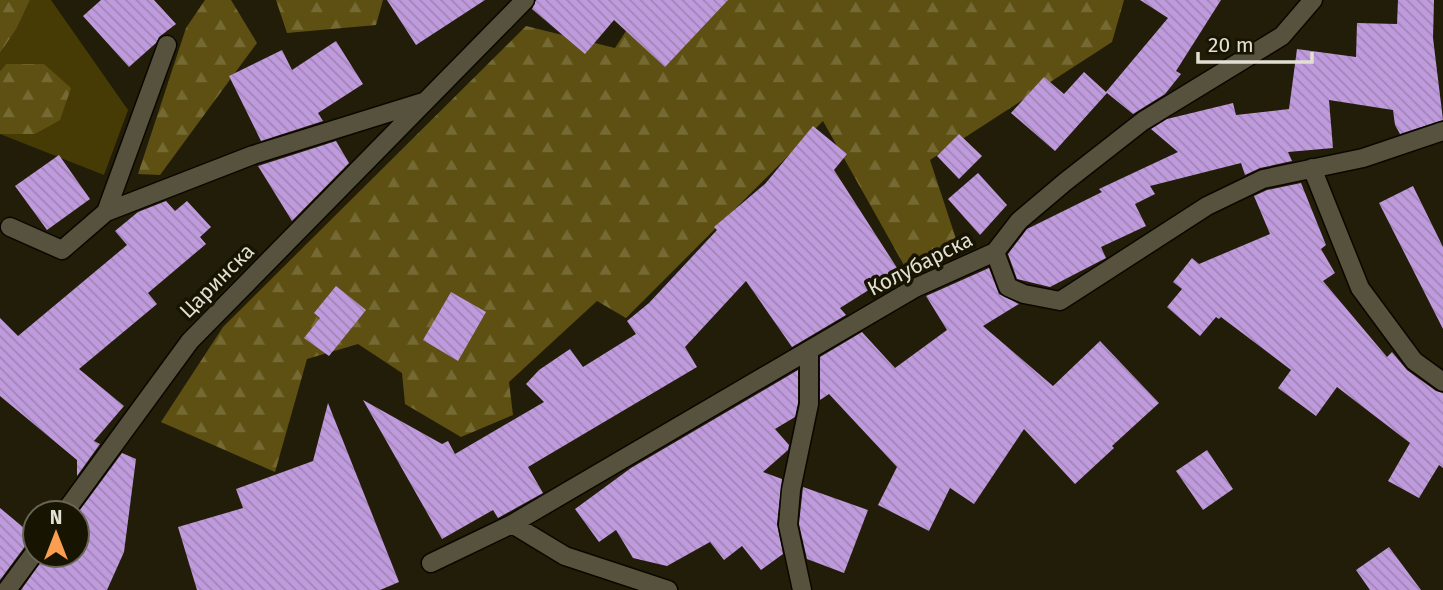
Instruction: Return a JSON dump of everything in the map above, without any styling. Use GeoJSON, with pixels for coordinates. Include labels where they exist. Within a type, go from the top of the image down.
{"type":"FeatureCollection","features":[{"type":"Feature","properties":{"kind":"street","name":"Царинска"},"geometry":{"type":"LineString","coordinates":[[74,499],[190,341],[525,0]]}},
{"type":"Feature","properties":{"kind":"street","name":"Колубарска"},"geometry":{"type":"LineString","coordinates":[[431,563],[512,524],[915,288],[995,253],[1019,221],[1065,182],[1143,121],[1282,36],[1313,0]]}},
{"type":"Feature","properties":{"kind":"street","name":"Царинска"},"geometry":{"type":"LineString","coordinates":[[106,212],[167,45]]}},
{"type":"Feature","properties":{"kind":"street","name":"Царинска"},"geometry":{"type":"LineString","coordinates":[[10,227],[62,250],[106,212],[253,155],[426,101]]}},
{"type":"Feature","properties":{"kind":"street"},"geometry":{"type":"LineString","coordinates":[[995,253],[1008,287],[1024,294],[1060,300],[1207,206],[1263,178],[1363,158],[1443,131]]}},
{"type":"Feature","properties":{"kind":"street"},"geometry":{"type":"LineString","coordinates":[[1312,168],[1360,288],[1414,361],[1443,382]]}},
{"type":"Feature","properties":{"kind":"street"},"geometry":{"type":"LineString","coordinates":[[802,590],[788,525],[791,490],[809,404],[808,352]]}},
{"type":"Feature","properties":{"kind":"street"},"geometry":{"type":"LineString","coordinates":[[512,524],[565,556],[668,590]]}},
{"type":"Feature","properties":{"kind":"street"},"geometry":{"type":"LineString","coordinates":[[7,590],[22,569]]}},
{"type":"Feature","properties":{"kind":"shaded area"},"geometry":{"type":"Polygon","coordinates":[[[30,0],[51,0],[128,110],[104,175],[0,134],[6,64],[0,71],[0,53],[17,28],[30,0]]]}},
{"type":"Feature","properties":{"kind":"green space"},"geometry":{"type":"Polygon","coordinates":[[[0,0],[30,0],[17,28],[0,53],[0,0]]]}},
{"type":"Feature","properties":{"kind":"green space"},"geometry":{"type":"Polygon","coordinates":[[[205,0],[231,0],[257,43],[160,175],[138,174],[186,28],[205,0]]]}},
{"type":"Feature","properties":{"kind":"green space"},"geometry":{"type":"Polygon","coordinates":[[[276,0],[383,0],[376,25],[287,33],[276,0]]]}},
{"type":"Feature","properties":{"kind":"green space"},"geometry":{"type":"Polygon","coordinates":[[[646,0],[1124,0],[1112,42],[930,160],[960,251],[909,274],[823,121],[626,318],[597,301],[509,382],[513,415],[461,437],[405,404],[402,373],[358,344],[307,359],[275,472],[161,422],[223,327],[526,26],[615,48],[646,0]]]}},
{"type":"Feature","properties":{"kind":"green space"},"geometry":{"type":"Polygon","coordinates":[[[6,64],[44,64],[71,88],[60,120],[35,134],[0,134],[0,71],[6,64]]]}},
{"type":"Feature","properties":{"kind":"building"},"geometry":{"type":"Polygon","coordinates":[[[101,0],[154,0],[176,24],[129,67],[83,16],[101,0]]]}},
{"type":"Feature","properties":{"kind":"building"},"geometry":{"type":"Polygon","coordinates":[[[387,0],[485,0],[416,45],[387,0]]]}},
{"type":"Feature","properties":{"kind":"building"},"geometry":{"type":"Polygon","coordinates":[[[536,0],[728,0],[665,67],[614,20],[585,54],[532,9],[536,0]]]}},
{"type":"Feature","properties":{"kind":"building"},"geometry":{"type":"Polygon","coordinates":[[[1140,0],[1221,0],[1176,71],[1181,74],[1165,94],[1133,114],[1107,93],[1055,151],[1011,113],[1044,77],[1064,94],[1084,72],[1106,92],[1168,18],[1140,0]]]}},
{"type":"Feature","properties":{"kind":"building"},"geometry":{"type":"Polygon","coordinates":[[[1398,0],[1434,0],[1433,38],[1443,120],[1400,134],[1395,125],[1393,110],[1329,100],[1333,148],[1288,152],[1292,161],[1260,168],[1245,175],[1241,163],[1150,186],[1155,194],[1135,204],[1146,226],[1101,247],[1106,258],[1050,287],[1017,279],[1008,254],[1027,229],[1102,192],[1099,189],[1178,152],[1151,129],[1167,119],[1233,103],[1236,115],[1289,109],[1297,49],[1356,57],[1357,23],[1397,24],[1398,0]]]}},
{"type":"Feature","properties":{"kind":"building"},"geometry":{"type":"Polygon","coordinates":[[[336,41],[363,84],[318,113],[323,121],[261,141],[229,76],[282,50],[292,70],[336,41]]]}},
{"type":"Feature","properties":{"kind":"building"},"geometry":{"type":"Polygon","coordinates":[[[813,126],[847,154],[834,170],[899,271],[840,308],[846,315],[792,347],[746,281],[685,347],[697,367],[528,467],[543,493],[498,518],[493,510],[442,539],[363,400],[442,444],[448,441],[455,454],[544,402],[526,384],[539,370],[570,349],[583,367],[636,334],[627,321],[649,303],[717,230],[714,227],[765,184],[813,126]]]}},
{"type":"Feature","properties":{"kind":"building"},"geometry":{"type":"Polygon","coordinates":[[[959,134],[982,156],[959,179],[937,156],[959,134]]]}},
{"type":"Feature","properties":{"kind":"building"},"geometry":{"type":"Polygon","coordinates":[[[336,141],[349,163],[292,221],[258,166],[336,141]]]}},
{"type":"Feature","properties":{"kind":"building"},"geometry":{"type":"Polygon","coordinates":[[[59,155],[90,199],[47,230],[15,186],[59,155]]]}},
{"type":"Feature","properties":{"kind":"building"},"geometry":{"type":"Polygon","coordinates":[[[978,173],[1007,205],[980,235],[948,199],[978,173]]]}},
{"type":"Feature","properties":{"kind":"building"},"geometry":{"type":"Polygon","coordinates":[[[1301,183],[1326,245],[1321,249],[1335,273],[1323,281],[1387,357],[1392,352],[1407,370],[1443,393],[1443,468],[1439,465],[1419,498],[1388,481],[1410,443],[1337,387],[1316,416],[1278,388],[1291,370],[1221,317],[1216,317],[1200,336],[1167,307],[1182,289],[1173,282],[1192,258],[1199,264],[1270,234],[1254,196],[1267,190],[1301,183]]]}},
{"type":"Feature","properties":{"kind":"building"},"geometry":{"type":"Polygon","coordinates":[[[1413,186],[1443,247],[1443,329],[1379,203],[1413,186]]]}},
{"type":"Feature","properties":{"kind":"building"},"geometry":{"type":"Polygon","coordinates":[[[166,201],[175,211],[187,201],[211,227],[200,237],[206,244],[148,293],[157,304],[79,369],[124,406],[94,441],[100,444],[77,476],[77,460],[0,396],[0,318],[18,336],[127,245],[115,231],[138,212],[166,201]]]}},
{"type":"Feature","properties":{"kind":"building"},"geometry":{"type":"Polygon","coordinates":[[[989,268],[999,294],[1019,304],[983,326],[1053,386],[1100,341],[1159,403],[1075,484],[1024,429],[974,504],[950,488],[929,531],[878,505],[897,467],[829,394],[820,400],[820,357],[862,332],[895,368],[947,330],[926,296],[989,268]]]}},
{"type":"Feature","properties":{"kind":"building"},"geometry":{"type":"Polygon","coordinates":[[[336,286],[366,310],[329,356],[304,338],[320,318],[314,313],[336,286]]]}},
{"type":"Feature","properties":{"kind":"building"},"geometry":{"type":"Polygon","coordinates":[[[451,292],[486,312],[458,361],[423,340],[451,292]]]}},
{"type":"Feature","properties":{"kind":"building"},"geometry":{"type":"Polygon","coordinates":[[[798,370],[798,403],[795,417],[775,429],[789,445],[788,450],[763,472],[782,479],[777,524],[783,554],[761,570],[742,546],[724,560],[710,542],[667,566],[633,558],[616,530],[599,542],[575,509],[631,468],[798,370]]]}},
{"type":"Feature","properties":{"kind":"building"},"geometry":{"type":"Polygon","coordinates":[[[328,403],[399,582],[380,590],[197,590],[178,527],[243,508],[236,489],[313,461],[328,403]]]}},
{"type":"Feature","properties":{"kind":"building"},"geometry":{"type":"Polygon","coordinates":[[[1207,450],[1233,489],[1203,510],[1176,471],[1207,450]]]}},
{"type":"Feature","properties":{"kind":"building"},"geometry":{"type":"Polygon","coordinates":[[[122,453],[136,459],[124,552],[107,590],[21,590],[36,569],[91,569],[91,499],[88,499],[122,453]]]}},
{"type":"Feature","properties":{"kind":"building"},"geometry":{"type":"Polygon","coordinates":[[[803,487],[868,510],[844,573],[807,559],[799,524],[803,487]]]}},
{"type":"Feature","properties":{"kind":"building"},"geometry":{"type":"Polygon","coordinates":[[[0,508],[21,525],[21,552],[0,580],[0,508]]]}},
{"type":"Feature","properties":{"kind":"building"},"geometry":{"type":"Polygon","coordinates":[[[1389,547],[1421,590],[1370,590],[1356,570],[1389,547]]]}}]}
